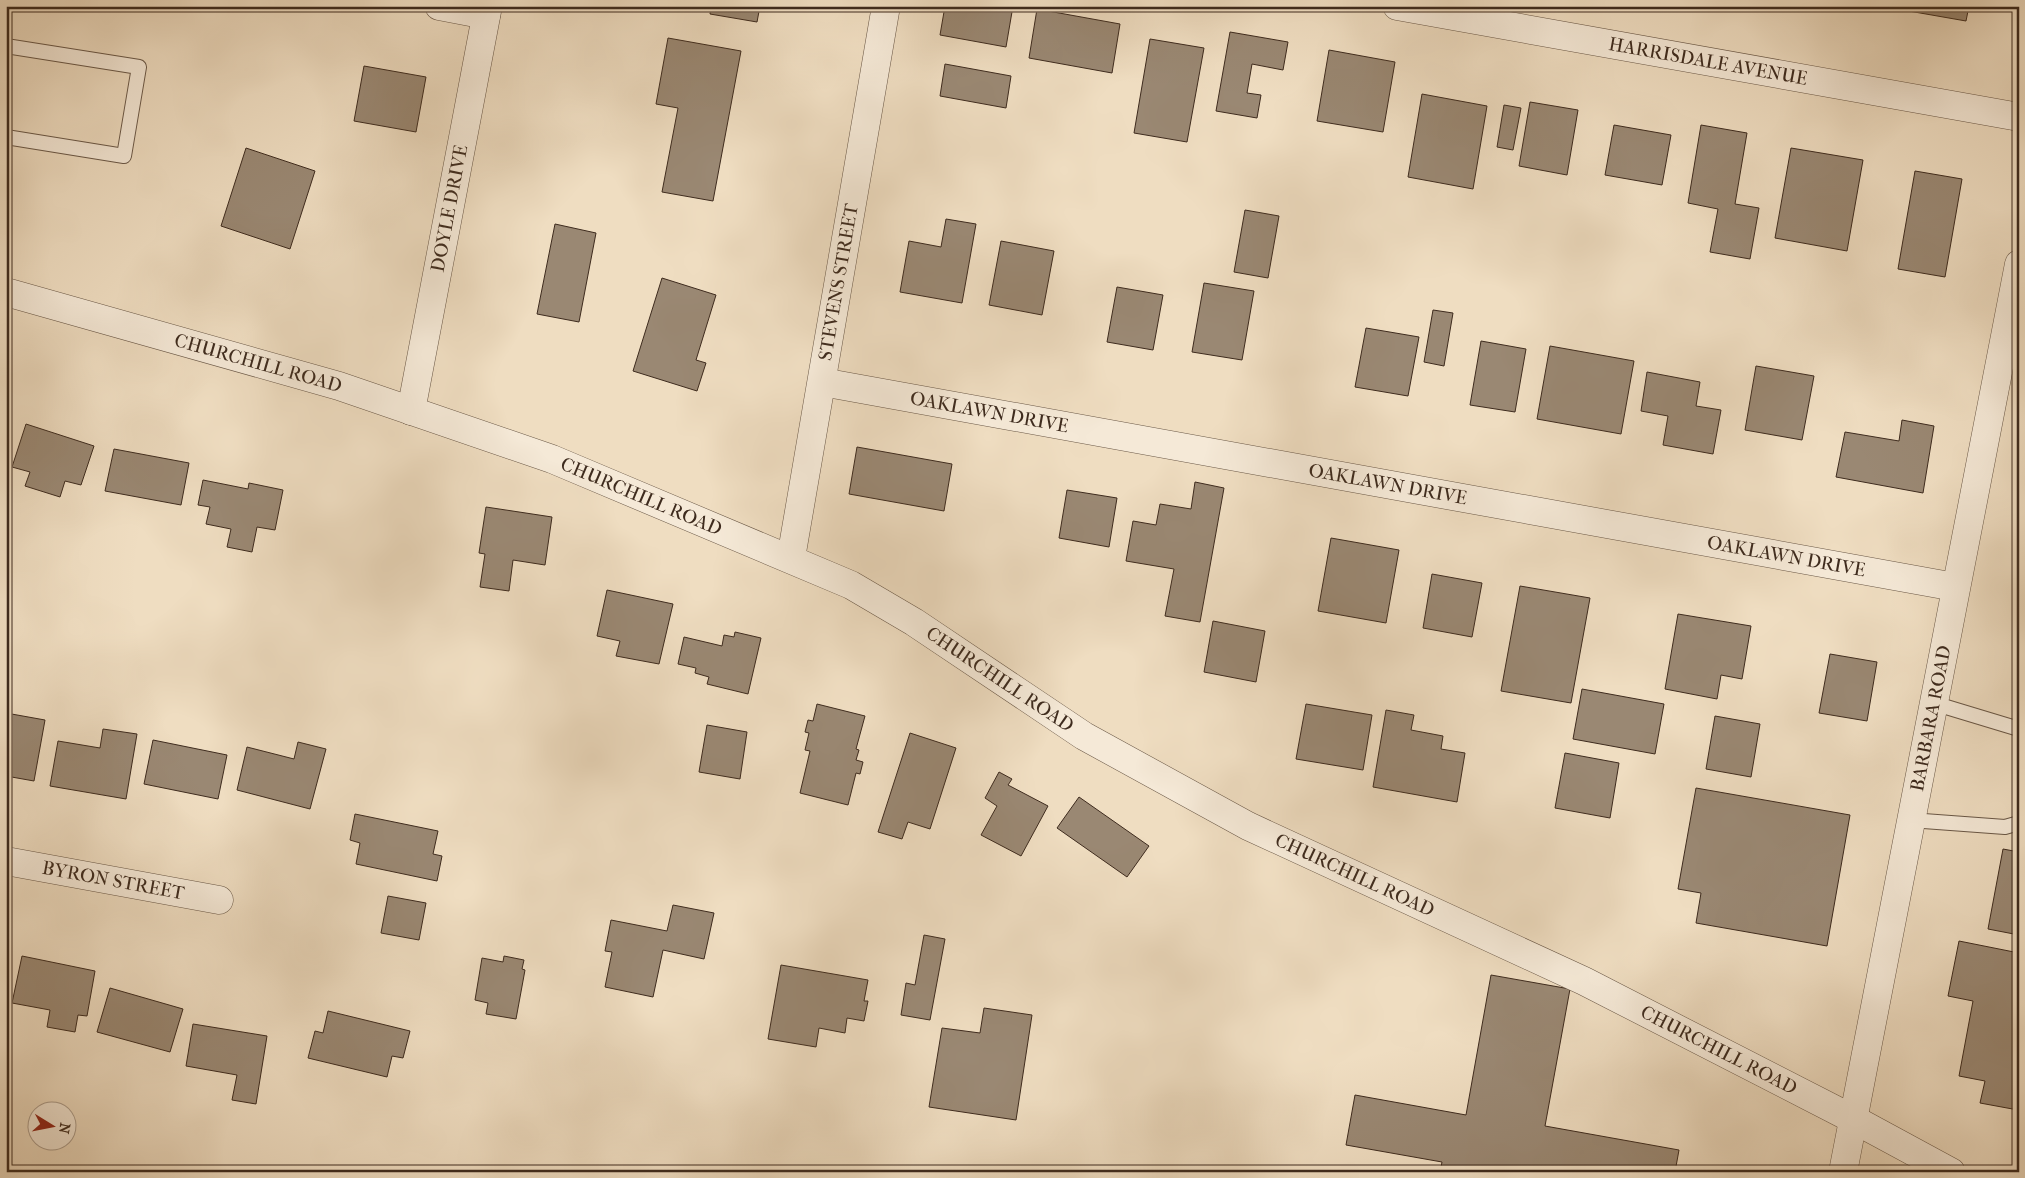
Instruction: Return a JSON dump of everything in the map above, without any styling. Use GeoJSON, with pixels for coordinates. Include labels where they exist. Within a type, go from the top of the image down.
{"type":"FeatureCollection","features":[{"type":"Feature","properties":{"kind":"street"},"geometry":{"type":"LineString","coordinates":[[439,6],[487,11]]}},
{"type":"Feature","properties":{"kind":"street","name":"STEVENS STREET"},"geometry":{"type":"LineString","coordinates":[[791,558],[886,6]]}},
{"type":"Feature","properties":{"kind":"street","name":"HARRISDALE AVENUE"},"geometry":{"type":"LineString","coordinates":[[1397,6],[2019,118]]}},
{"type":"Feature","properties":{"kind":"street","name":"DOYLE DRIVE"},"geometry":{"type":"LineString","coordinates":[[411,411],[487,11]]}},
{"type":"Feature","properties":{"kind":"street","name":"BARBARA ROAD"},"geometry":{"type":"LineString","coordinates":[[1843,1172],[2019,264]]}},
{"type":"Feature","properties":{"kind":"street","name":"CHURCHILL ROAD"},"geometry":{"type":"LineString","coordinates":[[6,292],[339,386],[552,459],[791,558],[850,585],[914,622],[1084,736],[1248,826],[1584,981],[1853,1119],[1951,1172]]}},
{"type":"Feature","properties":{"kind":"street","name":"OAKLAWN DRIVE"},"geometry":{"type":"LineString","coordinates":[[822,382],[1955,587]]}},
{"type":"Feature","properties":{"kind":"street","name":"BYRON STREET"},"geometry":{"type":"LineString","coordinates":[[6,861],[219,900]]}},
{"type":"Feature","properties":{"kind":"lane"},"geometry":{"type":"LineString","coordinates":[[6,46],[139,67],[124,156],[6,138]]}},
{"type":"Feature","properties":{"kind":"lane"},"geometry":{"type":"LineString","coordinates":[[1933,703],[2019,729]]}},
{"type":"Feature","properties":{"kind":"lane"},"geometry":{"type":"LineString","coordinates":[[1910,820],[2005,826],[2019,823]]}},
{"type":"Feature","properties":{"kind":"building"},"geometry":{"type":"Polygon","coordinates":[[[711,6],[760,6],[757,22],[710,14],[711,6]]]}},
{"type":"Feature","properties":{"kind":"building"},"geometry":{"type":"Polygon","coordinates":[[[945,6],[1013,6],[1006,47],[940,35],[945,6]]]}},
{"type":"Feature","properties":{"kind":"building"},"geometry":{"type":"Polygon","coordinates":[[[1903,6],[1969,6],[1966,21],[1903,10],[1903,6]]]}},
{"type":"Feature","properties":{"kind":"building"},"geometry":{"type":"Polygon","coordinates":[[[1037,9],[1120,24],[1112,73],[1029,58],[1037,9]]]}},
{"type":"Feature","properties":{"kind":"building"},"geometry":{"type":"Polygon","coordinates":[[[1230,32],[1288,42],[1283,70],[1252,64],[1247,93],[1261,95],[1257,118],[1216,111],[1230,32]]]}},
{"type":"Feature","properties":{"kind":"building"},"geometry":{"type":"Polygon","coordinates":[[[668,38],[741,51],[713,201],[662,192],[678,108],[656,104],[668,38]]]}},
{"type":"Feature","properties":{"kind":"building"},"geometry":{"type":"Polygon","coordinates":[[[1150,39],[1204,48],[1187,142],[1134,133],[1150,39]]]}},
{"type":"Feature","properties":{"kind":"building"},"geometry":{"type":"Polygon","coordinates":[[[1329,50],[1395,62],[1383,132],[1317,121],[1329,50]]]}},
{"type":"Feature","properties":{"kind":"building"},"geometry":{"type":"Polygon","coordinates":[[[945,64],[1011,76],[1006,108],[940,96],[945,64]]]}},
{"type":"Feature","properties":{"kind":"building"},"geometry":{"type":"Polygon","coordinates":[[[364,66],[426,77],[416,132],[354,121],[364,66]]]}},
{"type":"Feature","properties":{"kind":"building"},"geometry":{"type":"Polygon","coordinates":[[[1422,94],[1487,106],[1473,189],[1408,177],[1422,94]]]}},
{"type":"Feature","properties":{"kind":"building"},"geometry":{"type":"Polygon","coordinates":[[[1530,102],[1578,110],[1567,175],[1519,166],[1530,102]]]}},
{"type":"Feature","properties":{"kind":"building"},"geometry":{"type":"Polygon","coordinates":[[[1504,105],[1521,108],[1513,150],[1497,147],[1504,105]]]}},
{"type":"Feature","properties":{"kind":"building"},"geometry":{"type":"Polygon","coordinates":[[[1614,125],[1671,135],[1662,185],[1605,175],[1614,125]]]}},
{"type":"Feature","properties":{"kind":"building"},"geometry":{"type":"Polygon","coordinates":[[[1701,125],[1747,133],[1735,204],[1759,208],[1750,259],[1710,252],[1718,209],[1688,203],[1701,125]]]}},
{"type":"Feature","properties":{"kind":"building"},"geometry":{"type":"Polygon","coordinates":[[[246,148],[315,171],[290,249],[221,226],[246,148]]]}},
{"type":"Feature","properties":{"kind":"building"},"geometry":{"type":"Polygon","coordinates":[[[1791,148],[1863,160],[1847,251],[1775,238],[1791,148]]]}},
{"type":"Feature","properties":{"kind":"building"},"geometry":{"type":"Polygon","coordinates":[[[1915,171],[1962,179],[1945,277],[1898,269],[1915,171]]]}},
{"type":"Feature","properties":{"kind":"building"},"geometry":{"type":"Polygon","coordinates":[[[1245,210],[1279,216],[1268,278],[1234,272],[1245,210]]]}},
{"type":"Feature","properties":{"kind":"building"},"geometry":{"type":"Polygon","coordinates":[[[946,219],[976,224],[962,303],[900,292],[909,241],[941,247],[946,219]]]}},
{"type":"Feature","properties":{"kind":"building"},"geometry":{"type":"Polygon","coordinates":[[[555,224],[596,233],[579,322],[537,314],[555,224]]]}},
{"type":"Feature","properties":{"kind":"building"},"geometry":{"type":"Polygon","coordinates":[[[1001,241],[1054,251],[1042,315],[989,305],[1001,241]]]}},
{"type":"Feature","properties":{"kind":"building"},"geometry":{"type":"Polygon","coordinates":[[[662,278],[716,295],[696,360],[706,363],[697,391],[633,371],[662,278]]]}},
{"type":"Feature","properties":{"kind":"building"},"geometry":{"type":"Polygon","coordinates":[[[1204,283],[1254,291],[1242,360],[1192,352],[1204,283]]]}},
{"type":"Feature","properties":{"kind":"building"},"geometry":{"type":"Polygon","coordinates":[[[1117,287],[1163,295],[1153,350],[1107,342],[1117,287]]]}},
{"type":"Feature","properties":{"kind":"building"},"geometry":{"type":"Polygon","coordinates":[[[1433,310],[1453,313],[1444,366],[1424,362],[1433,310]]]}},
{"type":"Feature","properties":{"kind":"building"},"geometry":{"type":"Polygon","coordinates":[[[1366,328],[1419,337],[1408,396],[1355,387],[1366,328]]]}},
{"type":"Feature","properties":{"kind":"building"},"geometry":{"type":"Polygon","coordinates":[[[1481,341],[1526,349],[1515,412],[1470,405],[1481,341]]]}},
{"type":"Feature","properties":{"kind":"building"},"geometry":{"type":"Polygon","coordinates":[[[1550,346],[1634,361],[1621,434],[1537,419],[1550,346]]]}},
{"type":"Feature","properties":{"kind":"building"},"geometry":{"type":"Polygon","coordinates":[[[1756,366],[1814,376],[1802,440],[1745,430],[1756,366]]]}},
{"type":"Feature","properties":{"kind":"building"},"geometry":{"type":"Polygon","coordinates":[[[1647,372],[1700,382],[1696,406],[1721,410],[1713,454],[1663,445],[1668,416],[1641,411],[1647,372]]]}},
{"type":"Feature","properties":{"kind":"building"},"geometry":{"type":"Polygon","coordinates":[[[6,401],[10,402],[6,423],[6,401]]]}},
{"type":"Feature","properties":{"kind":"building"},"geometry":{"type":"Polygon","coordinates":[[[1902,420],[1934,426],[1923,493],[1836,477],[1845,432],[1899,441],[1902,420]]]}},
{"type":"Feature","properties":{"kind":"building"},"geometry":{"type":"Polygon","coordinates":[[[26,424],[94,446],[81,485],[65,481],[60,497],[25,486],[30,472],[12,467],[26,424]]]}},
{"type":"Feature","properties":{"kind":"building"},"geometry":{"type":"Polygon","coordinates":[[[857,447],[952,464],[944,511],[849,494],[857,447]]]}},
{"type":"Feature","properties":{"kind":"building"},"geometry":{"type":"Polygon","coordinates":[[[114,449],[189,463],[181,505],[105,491],[114,449]]]}},
{"type":"Feature","properties":{"kind":"building"},"geometry":{"type":"Polygon","coordinates":[[[203,480],[248,489],[249,483],[283,490],[275,530],[257,527],[252,552],[227,547],[231,529],[206,524],[210,507],[198,505],[203,480]]]}},
{"type":"Feature","properties":{"kind":"building"},"geometry":{"type":"Polygon","coordinates":[[[1195,482],[1224,488],[1200,622],[1165,616],[1174,569],[1126,561],[1133,521],[1156,525],[1160,504],[1191,509],[1195,482]]]}},
{"type":"Feature","properties":{"kind":"building"},"geometry":{"type":"Polygon","coordinates":[[[1067,490],[1117,498],[1109,547],[1059,538],[1067,490]]]}},
{"type":"Feature","properties":{"kind":"building"},"geometry":{"type":"Polygon","coordinates":[[[486,507],[552,517],[545,565],[513,560],[509,591],[480,587],[485,554],[479,553],[486,507]]]}},
{"type":"Feature","properties":{"kind":"building"},"geometry":{"type":"Polygon","coordinates":[[[1331,538],[1399,550],[1386,623],[1318,611],[1331,538]]]}},
{"type":"Feature","properties":{"kind":"building"},"geometry":{"type":"Polygon","coordinates":[[[1432,574],[1482,583],[1472,637],[1423,628],[1432,574]]]}},
{"type":"Feature","properties":{"kind":"building"},"geometry":{"type":"Polygon","coordinates":[[[1520,586],[1590,598],[1571,703],[1501,691],[1520,586]]]}},
{"type":"Feature","properties":{"kind":"building"},"geometry":{"type":"Polygon","coordinates":[[[607,590],[673,604],[659,664],[616,656],[620,641],[597,636],[607,590]]]}},
{"type":"Feature","properties":{"kind":"building"},"geometry":{"type":"Polygon","coordinates":[[[1678,614],[1751,626],[1742,679],[1721,675],[1717,699],[1665,689],[1678,614]]]}},
{"type":"Feature","properties":{"kind":"building"},"geometry":{"type":"Polygon","coordinates":[[[1213,621],[1265,631],[1256,682],[1204,672],[1213,621]]]}},
{"type":"Feature","properties":{"kind":"building"},"geometry":{"type":"Polygon","coordinates":[[[735,632],[761,638],[748,694],[707,684],[709,677],[695,673],[696,668],[678,664],[684,637],[722,646],[724,635],[734,637],[735,632]]]}},
{"type":"Feature","properties":{"kind":"building"},"geometry":{"type":"Polygon","coordinates":[[[1830,654],[1877,662],[1867,721],[1819,713],[1830,654]]]}},
{"type":"Feature","properties":{"kind":"building"},"geometry":{"type":"Polygon","coordinates":[[[1582,689],[1664,704],[1655,754],[1573,739],[1582,689]]]}},
{"type":"Feature","properties":{"kind":"building"},"geometry":{"type":"Polygon","coordinates":[[[817,704],[865,716],[856,749],[859,750],[856,760],[863,762],[860,774],[856,773],[848,805],[800,793],[810,751],[805,750],[809,733],[805,732],[808,720],[813,721],[817,704]]]}},
{"type":"Feature","properties":{"kind":"building"},"geometry":{"type":"Polygon","coordinates":[[[1306,704],[1372,715],[1363,770],[1296,759],[1306,704]]]}},
{"type":"Feature","properties":{"kind":"building"},"geometry":{"type":"Polygon","coordinates":[[[1386,710],[1414,715],[1411,730],[1443,736],[1441,749],[1465,753],[1457,802],[1373,787],[1386,710]]]}},
{"type":"Feature","properties":{"kind":"building"},"geometry":{"type":"Polygon","coordinates":[[[6,713],[45,720],[34,781],[6,776],[6,713]]]}},
{"type":"Feature","properties":{"kind":"building"},"geometry":{"type":"Polygon","coordinates":[[[1715,716],[1760,724],[1751,777],[1706,769],[1715,716]]]}},
{"type":"Feature","properties":{"kind":"building"},"geometry":{"type":"Polygon","coordinates":[[[707,725],[747,732],[740,779],[699,772],[707,725]]]}},
{"type":"Feature","properties":{"kind":"building"},"geometry":{"type":"Polygon","coordinates":[[[103,729],[137,734],[126,799],[50,786],[58,741],[100,748],[103,729]]]}},
{"type":"Feature","properties":{"kind":"building"},"geometry":{"type":"Polygon","coordinates":[[[910,733],[956,748],[930,829],[908,822],[902,839],[878,832],[910,733]]]}},
{"type":"Feature","properties":{"kind":"building"},"geometry":{"type":"Polygon","coordinates":[[[153,740],[227,755],[218,799],[144,784],[153,740]]]}},
{"type":"Feature","properties":{"kind":"building"},"geometry":{"type":"Polygon","coordinates":[[[298,742],[326,749],[310,809],[237,790],[247,747],[294,759],[298,742]]]}},
{"type":"Feature","properties":{"kind":"building"},"geometry":{"type":"Polygon","coordinates":[[[1565,753],[1619,763],[1610,818],[1555,808],[1565,753]]]}},
{"type":"Feature","properties":{"kind":"building"},"geometry":{"type":"Polygon","coordinates":[[[999,772],[1012,779],[1008,785],[1048,806],[1021,856],[981,835],[997,806],[985,798],[999,772]]]}},
{"type":"Feature","properties":{"kind":"building"},"geometry":{"type":"Polygon","coordinates":[[[1696,788],[1850,815],[1827,946],[1696,923],[1701,893],[1678,889],[1696,788]]]}},
{"type":"Feature","properties":{"kind":"building"},"geometry":{"type":"Polygon","coordinates":[[[1079,797],[1149,846],[1127,877],[1057,828],[1079,797]]]}},
{"type":"Feature","properties":{"kind":"building"},"geometry":{"type":"Polygon","coordinates":[[[355,814],[438,831],[433,854],[442,856],[437,881],[356,864],[360,843],[350,840],[355,814]]]}},
{"type":"Feature","properties":{"kind":"building"},"geometry":{"type":"Polygon","coordinates":[[[2003,849],[2019,852],[2019,935],[1988,929],[2003,849]]]}},
{"type":"Feature","properties":{"kind":"building"},"geometry":{"type":"Polygon","coordinates":[[[388,896],[426,903],[419,940],[381,933],[388,896]]]}},
{"type":"Feature","properties":{"kind":"building"},"geometry":{"type":"Polygon","coordinates":[[[673,905],[714,913],[704,959],[663,950],[653,997],[605,987],[612,952],[605,951],[611,920],[667,931],[673,905]]]}},
{"type":"Feature","properties":{"kind":"building"},"geometry":{"type":"Polygon","coordinates":[[[924,935],[945,939],[930,1020],[901,1015],[906,983],[915,985],[924,935]]]}},
{"type":"Feature","properties":{"kind":"building"},"geometry":{"type":"Polygon","coordinates":[[[1959,941],[2019,953],[2018,1110],[1980,1103],[1985,1081],[1959,1076],[1973,1001],[1948,996],[1959,941]]]}},
{"type":"Feature","properties":{"kind":"building"},"geometry":{"type":"Polygon","coordinates":[[[22,956],[95,971],[87,1016],[78,1015],[75,1032],[47,1027],[50,1010],[12,1003],[22,956]]]}},
{"type":"Feature","properties":{"kind":"building"},"geometry":{"type":"Polygon","coordinates":[[[504,956],[524,960],[522,969],[525,970],[516,1019],[486,1014],[488,1003],[475,1000],[482,958],[503,962],[504,956]]]}},
{"type":"Feature","properties":{"kind":"building"},"geometry":{"type":"Polygon","coordinates":[[[781,965],[868,980],[864,1001],[868,1001],[864,1021],[847,1018],[845,1033],[819,1028],[816,1047],[768,1039],[781,965]]]}},
{"type":"Feature","properties":{"kind":"building"},"geometry":{"type":"Polygon","coordinates":[[[1491,975],[1570,989],[1545,1126],[1679,1150],[1675,1172],[1440,1172],[1442,1162],[1346,1145],[1355,1095],[1466,1115],[1491,975]]]}},
{"type":"Feature","properties":{"kind":"building"},"geometry":{"type":"Polygon","coordinates":[[[110,988],[183,1009],[170,1052],[97,1032],[110,988]]]}},
{"type":"Feature","properties":{"kind":"building"},"geometry":{"type":"Polygon","coordinates":[[[984,1008],[1032,1015],[1016,1120],[929,1107],[942,1028],[980,1033],[984,1008]]]}},
{"type":"Feature","properties":{"kind":"building"},"geometry":{"type":"Polygon","coordinates":[[[328,1011],[410,1031],[403,1058],[392,1056],[387,1077],[308,1058],[315,1031],[323,1033],[328,1011]]]}},
{"type":"Feature","properties":{"kind":"building"},"geometry":{"type":"Polygon","coordinates":[[[193,1024],[267,1036],[256,1104],[232,1100],[237,1075],[186,1066],[193,1024]]]}}]}
